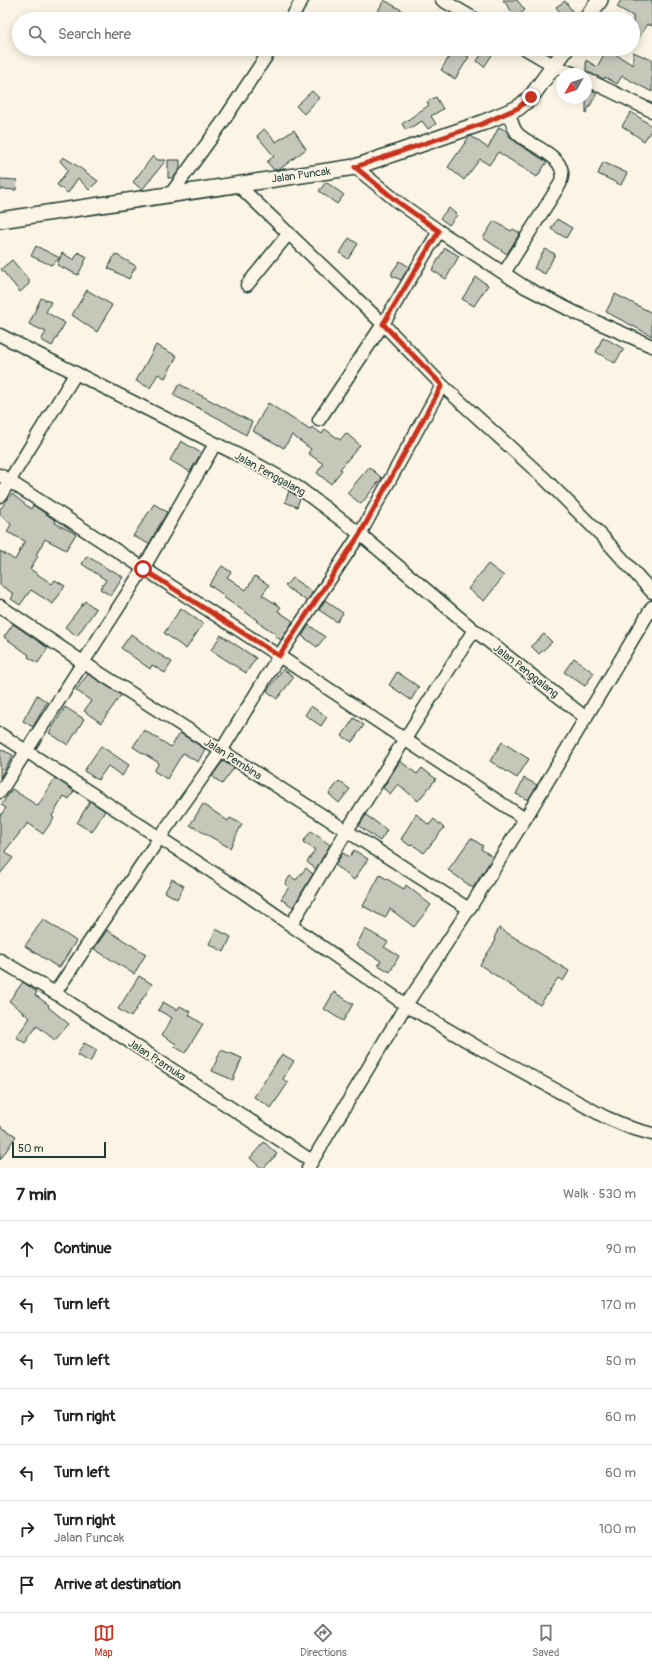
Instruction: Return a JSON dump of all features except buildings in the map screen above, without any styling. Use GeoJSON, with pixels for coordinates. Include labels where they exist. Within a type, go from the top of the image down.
{"type":"FeatureCollection","features":[{"type":"Feature","properties":{"kind":"street"},"geometry":{"type":"LineString","coordinates":[[295,12],[302,0]]}},
{"type":"Feature","properties":{"kind":"street"},"geometry":{"type":"LineString","coordinates":[[442,0],[462,12]]}},
{"type":"Feature","properties":{"kind":"street"},"geometry":{"type":"LineString","coordinates":[[591,12],[600,0]]}},
{"type":"Feature","properties":{"kind":"street"},"geometry":{"type":"LineString","coordinates":[[170,195],[222,123],[267,56]]}},
{"type":"Feature","properties":{"kind":"street"},"geometry":{"type":"LineString","coordinates":[[538,56],[560,68]]}},
{"type":"Feature","properties":{"kind":"street","name":"Jalan Puncak"},"geometry":{"type":"LineString","coordinates":[[0,220],[355,167],[482,124],[518,108],[531,97],[561,56]]}},
{"type":"Feature","properties":{"kind":"street"},"geometry":{"type":"LineString","coordinates":[[592,82],[652,111]]}},
{"type":"Feature","properties":{"kind":"street"},"geometry":{"type":"LineString","coordinates":[[504,273],[560,184],[562,172],[559,164],[553,158],[518,134],[508,112]]}},
{"type":"Feature","properties":{"kind":"street"},"geometry":{"type":"LineString","coordinates":[[355,167],[398,202],[439,231],[525,287],[576,313],[652,346]]}},
{"type":"Feature","properties":{"kind":"street"},"geometry":{"type":"LineString","coordinates":[[237,184],[383,324],[442,385],[545,479],[601,536],[652,592]]}},
{"type":"Feature","properties":{"kind":"street"},"geometry":{"type":"LineString","coordinates":[[319,420],[383,324],[439,231]]}},
{"type":"Feature","properties":{"kind":"street"},"geometry":{"type":"LineString","coordinates":[[247,285],[289,233]]}},
{"type":"Feature","properties":{"kind":"street","name":"Jalan Penggalang"},"geometry":{"type":"LineString","coordinates":[[0,335],[260,466],[299,488],[360,534],[474,630],[586,718]]}},
{"type":"Feature","properties":{"kind":"street"},"geometry":{"type":"LineString","coordinates":[[0,496],[5,478],[76,373]]}},
{"type":"Feature","properties":{"kind":"street"},"geometry":{"type":"LineString","coordinates":[[55,993],[160,837],[221,751],[279,656],[360,534],[442,385]]}},
{"type":"Feature","properties":{"kind":"street"},"geometry":{"type":"LineString","coordinates":[[0,792],[143,569],[215,444]]}},
{"type":"Feature","properties":{"kind":"street"},"geometry":{"type":"LineString","coordinates":[[5,478],[279,656],[525,819]]}},
{"type":"Feature","properties":{"kind":"street","name":"Jalan Pembina"},"geometry":{"type":"LineString","coordinates":[[0,606],[84,663],[346,832],[469,909]]}},
{"type":"Feature","properties":{"kind":"street"},"geometry":{"type":"LineString","coordinates":[[310,1165],[406,1005],[469,909],[525,819],[652,607]]}},
{"type":"Feature","properties":{"kind":"street"},"geometry":{"type":"LineString","coordinates":[[291,925],[346,832],[474,630]]}},
{"type":"Feature","properties":{"kind":"street"},"geometry":{"type":"LineString","coordinates":[[0,734],[160,837],[291,925],[406,1005],[474,1045],[605,1117],[631,1128],[652,1134]]}},
{"type":"Feature","properties":{"kind":"street","name":"Jalan Pramuka"},"geometry":{"type":"LineString","coordinates":[[0,960],[55,993],[310,1165]]}},
{"type":"Feature","properties":{"kind":"route"},"geometry":{"type":"LineString","coordinates":[[143,569],[279,656],[360,534],[442,385],[383,324],[439,231],[398,202],[355,167],[482,124],[518,108],[531,97]]}}]}
